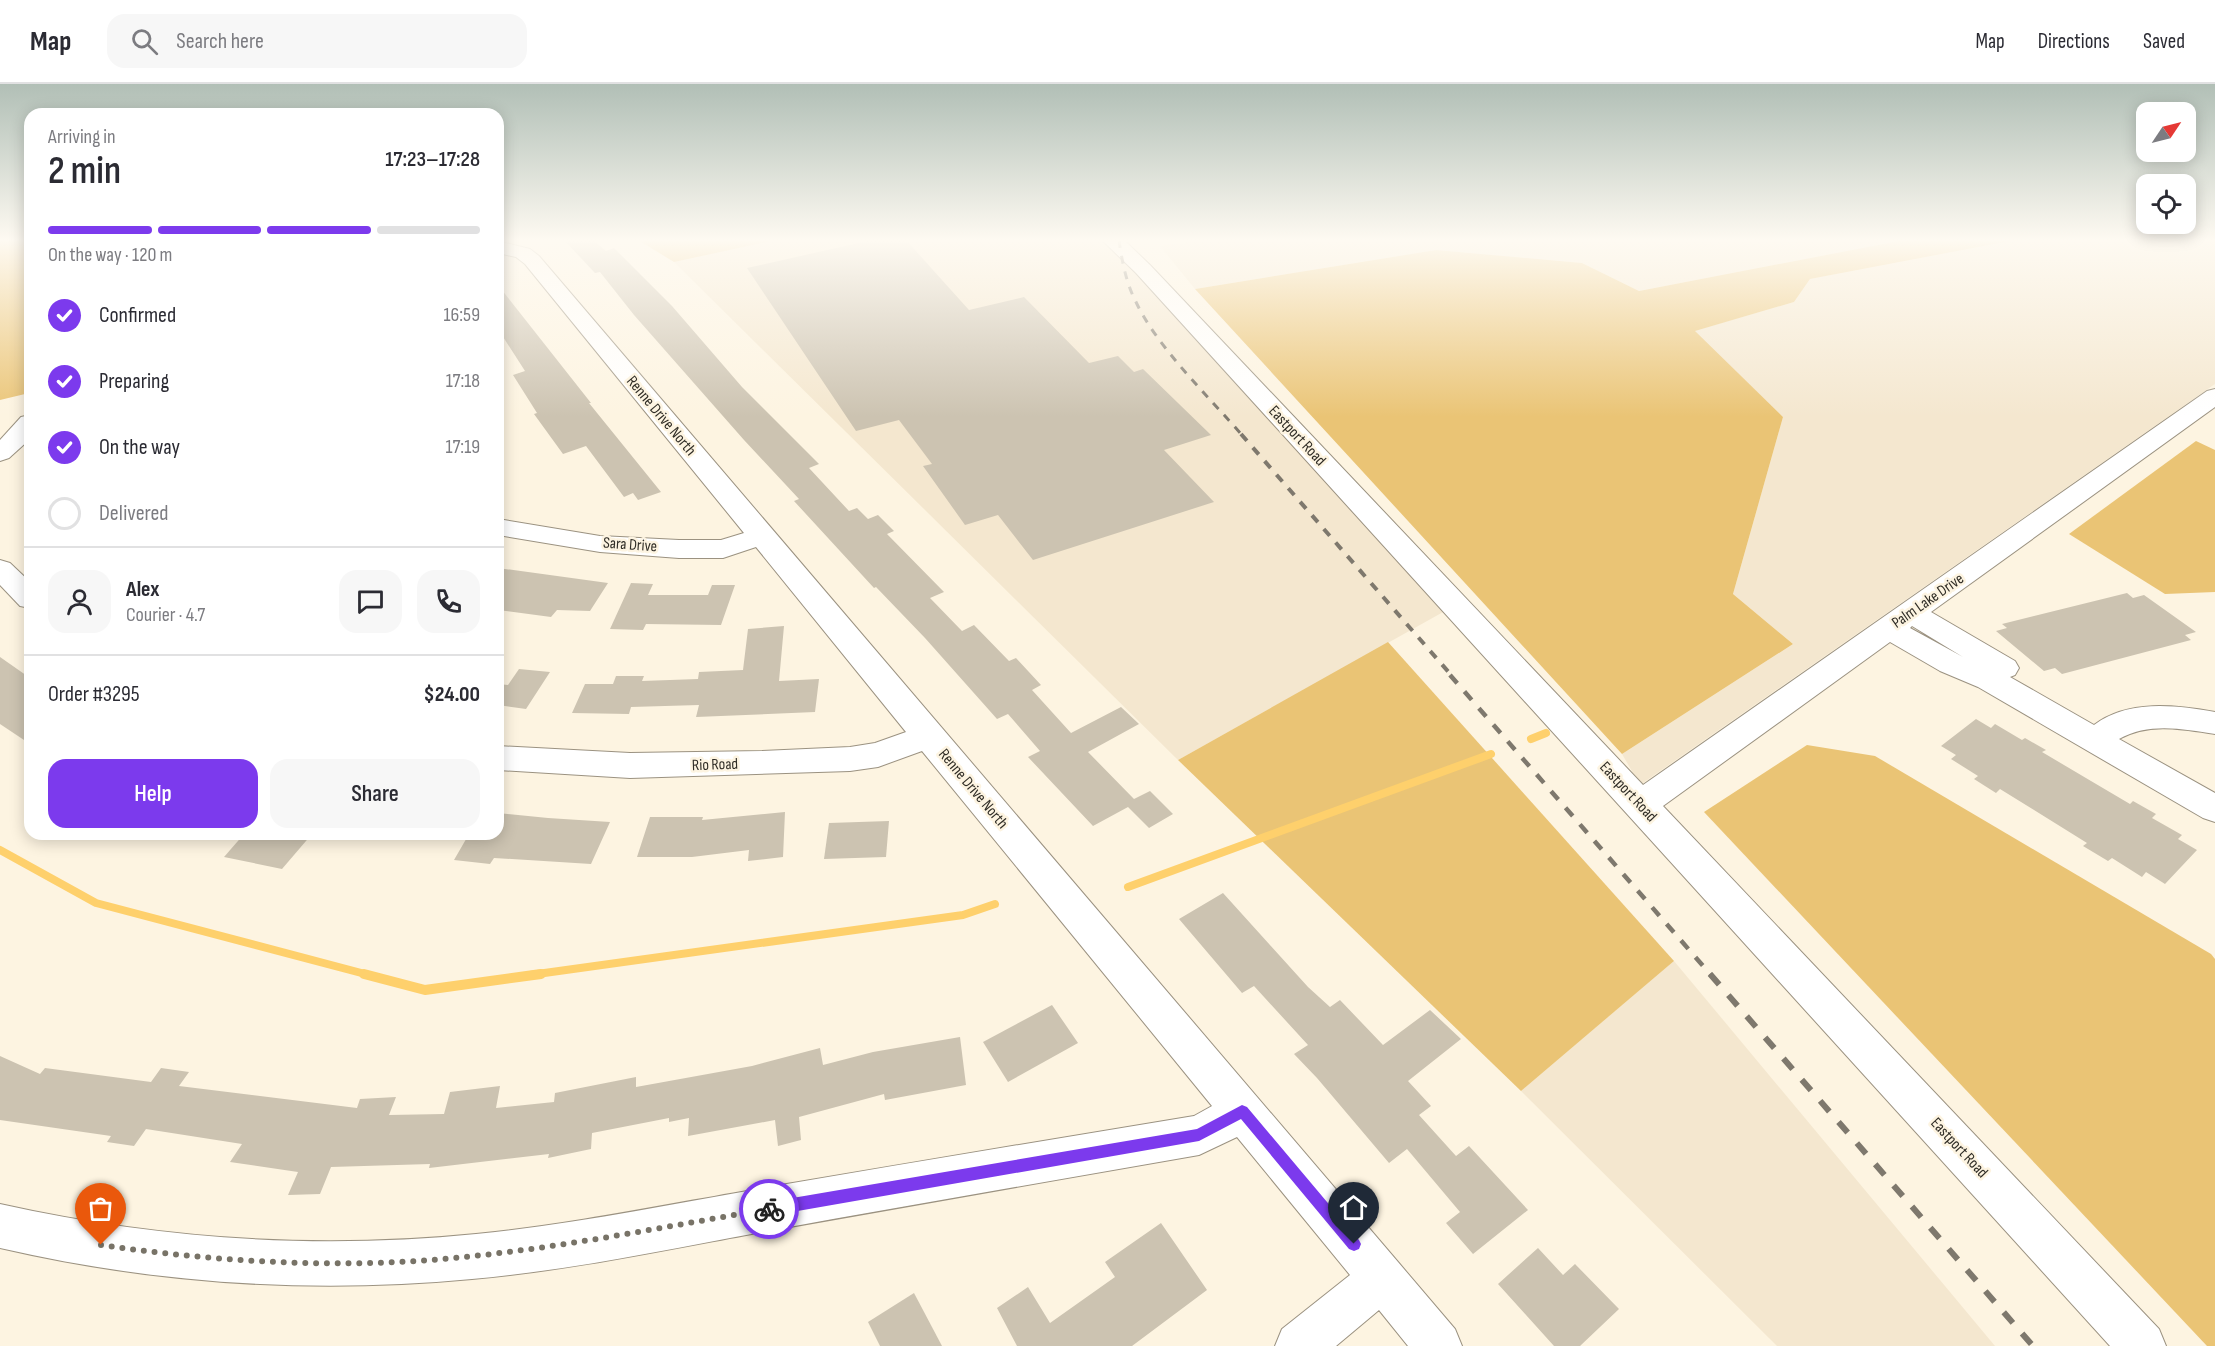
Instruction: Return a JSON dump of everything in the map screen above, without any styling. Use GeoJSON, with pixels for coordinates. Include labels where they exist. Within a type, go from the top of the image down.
{"type":"FeatureCollection","features":[{"type":"Feature","properties":{"kind":"street","name":"Renne Drive North"},"geometry":{"type":"LineString","coordinates":[[564,299],[1438,1346]]}},
{"type":"Feature","properties":{"kind":"street","name":"Eastport Road"},"geometry":{"type":"LineString","coordinates":[[1171,299],[2142,1346]]}},
{"type":"Feature","properties":{"kind":"street","name":"Palm Lake Drive"},"geometry":{"type":"LineString","coordinates":[[1640,805],[2215,396]]}},
{"type":"Feature","properties":{"kind":"street"},"geometry":{"type":"LineString","coordinates":[[0,453],[24,430]]}},
{"type":"Feature","properties":{"kind":"street","name":"Sara Drive"},"geometry":{"type":"LineString","coordinates":[[504,527],[600,544],[679,549],[723,549],[761,536]]}},
{"type":"Feature","properties":{"kind":"street"},"geometry":{"type":"LineString","coordinates":[[0,568],[24,593]]}},
{"type":"Feature","properties":{"kind":"street"},"geometry":{"type":"LineString","coordinates":[[1900,621],[1974,685],[2007,703],[2062,722],[2215,809]]}},
{"type":"Feature","properties":{"kind":"street"},"geometry":{"type":"LineString","coordinates":[[1900,621],[2008,670],[2032,689],[2062,722]]}},
{"type":"Feature","properties":{"kind":"street"},"geometry":{"type":"LineString","coordinates":[[2096,741],[2121,724],[2146,717],[2184,717],[2215,723]]}},
{"type":"Feature","properties":{"kind":"street","name":"Rio Road"},"geometry":{"type":"LineString","coordinates":[[504,759],[528,762],[676,766],[850,759],[878,755],[929,736]]}},
{"type":"Feature","properties":{"kind":"street"},"geometry":{"type":"LineString","coordinates":[[0,1226],[39,1237],[183,1257],[325,1263],[432,1260],[559,1245],[1199,1135],[1242,1112]]}},
{"type":"Feature","properties":{"kind":"street"},"geometry":{"type":"LineString","coordinates":[[1299,1346],[1382,1278]]}},
{"type":"Feature","properties":{"kind":"shaded area"},"geometry":{"type":"Polygon","coordinates":[[[0,299],[24,299],[24,394],[0,400],[0,299]]]}},
{"type":"Feature","properties":{"kind":"shaded area"},"geometry":{"type":"Polygon","coordinates":[[[711,299],[1160,299],[1445,611],[1178,760],[711,299]]]}},
{"type":"Feature","properties":{"kind":"shaded area"},"geometry":{"type":"Polygon","coordinates":[[[1204,299],[1796,299],[1794,302],[1695,331],[1783,417],[1733,594],[1793,644],[1622,754],[1204,299]]]}},
{"type":"Feature","properties":{"kind":"shaded area"},"geometry":{"type":"Polygon","coordinates":[[[1796,299],[2215,299],[2215,384],[1640,785],[1622,754],[1793,644],[1733,594],[1783,417],[1694,331],[1794,302],[1796,299]]]}},
{"type":"Feature","properties":{"kind":"shaded area"},"geometry":{"type":"Polygon","coordinates":[[[2196,441],[2215,450],[2215,592],[2165,594],[2069,534],[2196,441]]]}},
{"type":"Feature","properties":{"kind":"shaded area"},"geometry":{"type":"Polygon","coordinates":[[[1388,642],[1674,961],[1521,1091],[1178,760],[1388,642]]]}},
{"type":"Feature","properties":{"kind":"shaded area"},"geometry":{"type":"Polygon","coordinates":[[[1807,745],[1875,756],[2211,954],[2215,959],[2215,1346],[2207,1346],[1704,812],[1807,745]]]}},
{"type":"Feature","properties":{"kind":"shaded area"},"geometry":{"type":"Polygon","coordinates":[[[1674,961],[1995,1346],[1777,1346],[1521,1091],[1674,961]]]}},
{"type":"Feature","properties":{"kind":"building"},"geometry":{"type":"Polygon","coordinates":[[[504,299],[509,299],[661,492],[638,500],[633,493],[624,497],[586,446],[563,454],[534,414],[537,413],[513,375],[525,371],[504,338],[504,299]]]}},
{"type":"Feature","properties":{"kind":"building"},"geometry":{"type":"Polygon","coordinates":[[[621,299],[665,299],[742,387],[819,464],[809,468],[849,511],[857,508],[868,519],[878,515],[894,531],[887,534],[944,592],[930,598],[962,631],[974,625],[1009,661],[1016,658],[1041,685],[1032,690],[1071,733],[1121,707],[1139,724],[1088,752],[1134,799],[1150,791],[1173,814],[1149,828],[1128,807],[1093,826],[1028,757],[1040,751],[1008,714],[997,719],[925,638],[876,587],[874,588],[794,501],[799,499],[621,299]]]}},
{"type":"Feature","properties":{"kind":"building"},"geometry":{"type":"Polygon","coordinates":[[[768,299],[959,299],[969,310],[1016,299],[1026,299],[1089,363],[1118,356],[1134,372],[1143,369],[1211,435],[1164,450],[1214,502],[1033,560],[998,515],[965,525],[923,466],[932,464],[899,420],[856,431],[768,299]]]}},
{"type":"Feature","properties":{"kind":"building"},"geometry":{"type":"Polygon","coordinates":[[[504,569],[608,583],[590,611],[557,610],[551,617],[504,611],[504,569]]]}},
{"type":"Feature","properties":{"kind":"building"},"geometry":{"type":"Polygon","coordinates":[[[631,583],[653,584],[648,595],[708,595],[712,585],[735,585],[721,625],[646,624],[643,630],[610,629],[631,583]]]}},
{"type":"Feature","properties":{"kind":"building"},"geometry":{"type":"Polygon","coordinates":[[[2127,593],[2133,598],[2144,595],[2196,632],[2185,635],[2191,640],[2062,674],[2055,668],[2044,671],[1996,631],[2007,628],[2002,624],[2127,593]]]}},
{"type":"Feature","properties":{"kind":"building"},"geometry":{"type":"Polygon","coordinates":[[[784,626],[779,681],[819,679],[815,712],[696,717],[699,705],[631,707],[629,714],[572,713],[585,684],[613,684],[616,676],[644,676],[642,681],[698,679],[699,672],[743,670],[748,629],[784,626]]]}},
{"type":"Feature","properties":{"kind":"building"},"geometry":{"type":"Polygon","coordinates":[[[0,657],[24,674],[24,740],[0,724],[0,657]]]}},
{"type":"Feature","properties":{"kind":"building"},"geometry":{"type":"Polygon","coordinates":[[[519,669],[550,672],[526,709],[504,706],[504,685],[508,685],[519,669]]]}},
{"type":"Feature","properties":{"kind":"building"},"geometry":{"type":"Polygon","coordinates":[[[1976,719],[1991,728],[1995,724],[2022,740],[2025,738],[2046,750],[2042,752],[2130,804],[2133,801],[2156,814],[2152,818],[2182,835],[2178,839],[2197,850],[2165,884],[2146,872],[2142,877],[2112,858],[2108,861],[2083,846],[2087,843],[2000,789],[1996,793],[1974,779],[1978,776],[1951,759],[1956,755],[1941,746],[1976,719]]]}},
{"type":"Feature","properties":{"kind":"building"},"geometry":{"type":"Polygon","coordinates":[[[785,812],[783,857],[748,861],[749,850],[692,857],[637,857],[650,817],[703,817],[702,820],[785,812]]]}},
{"type":"Feature","properties":{"kind":"building"},"geometry":{"type":"Polygon","coordinates":[[[504,814],[610,822],[591,864],[494,858],[490,864],[454,860],[466,840],[504,840],[504,814]]]}},
{"type":"Feature","properties":{"kind":"building"},"geometry":{"type":"Polygon","coordinates":[[[889,821],[886,857],[824,859],[829,823],[889,821]]]}},
{"type":"Feature","properties":{"kind":"building"},"geometry":{"type":"Polygon","coordinates":[[[239,840],[307,840],[282,869],[224,857],[239,840]]]}},
{"type":"Feature","properties":{"kind":"building"},"geometry":{"type":"Polygon","coordinates":[[[1223,893],[1308,987],[1330,1007],[1340,1000],[1383,1045],[1430,1010],[1461,1039],[1408,1081],[1431,1106],[1419,1115],[1456,1156],[1469,1146],[1528,1210],[1473,1254],[1446,1223],[1460,1212],[1407,1149],[1389,1163],[1294,1054],[1308,1045],[1254,986],[1242,993],[1179,919],[1223,893]]]}},
{"type":"Feature","properties":{"kind":"building"},"geometry":{"type":"Polygon","coordinates":[[[1052,1005],[1078,1043],[1008,1082],[983,1042],[1052,1005]]]}},
{"type":"Feature","properties":{"kind":"building"},"geometry":{"type":"Polygon","coordinates":[[[960,1037],[966,1085],[885,1100],[884,1094],[799,1117],[801,1140],[778,1146],[775,1120],[688,1136],[689,1118],[669,1122],[669,1118],[592,1133],[591,1149],[548,1158],[549,1154],[429,1168],[430,1164],[331,1167],[320,1194],[288,1195],[298,1172],[230,1162],[242,1144],[146,1129],[134,1146],[107,1142],[111,1136],[0,1120],[0,1056],[40,1074],[45,1068],[151,1082],[161,1068],[189,1072],[179,1086],[357,1108],[360,1099],[396,1097],[389,1115],[444,1114],[450,1092],[500,1086],[496,1108],[554,1102],[555,1093],[636,1077],[636,1087],[752,1066],[820,1048],[823,1065],[873,1052],[960,1037]]]}},
{"type":"Feature","properties":{"kind":"building"},"geometry":{"type":"Polygon","coordinates":[[[1161,1223],[1207,1290],[1132,1346],[1017,1346],[997,1308],[1028,1287],[1050,1323],[1115,1277],[1105,1262],[1161,1223]]]}},
{"type":"Feature","properties":{"kind":"building"},"geometry":{"type":"Polygon","coordinates":[[[1538,1248],[1563,1275],[1575,1264],[1619,1309],[1580,1346],[1554,1346],[1498,1284],[1538,1248]]]}},
{"type":"Feature","properties":{"kind":"building"},"geometry":{"type":"Polygon","coordinates":[[[914,1293],[942,1346],[880,1346],[868,1322],[914,1293]]]}},
{"type":"Feature","properties":{"kind":"waterway"},"geometry":{"type":"LineString","coordinates":[[1531,739],[1546,733]]}},
{"type":"Feature","properties":{"kind":"waterway"},"geometry":{"type":"LineString","coordinates":[[1128,887],[1491,754]]}},
{"type":"Feature","properties":{"kind":"waterway"},"geometry":{"type":"LineString","coordinates":[[0,850],[96,903],[369,975]]}},
{"type":"Feature","properties":{"kind":"waterway"},"geometry":{"type":"LineString","coordinates":[[530,975],[963,915],[995,904]]}},
{"type":"Feature","properties":{"kind":"waterway"},"geometry":{"type":"LineString","coordinates":[[364,974],[425,990],[541,974]]}},
{"type":"Feature","properties":{"kind":"railway"},"geometry":{"type":"LineString","coordinates":[[1135,299],[1145,319],[1170,354],[1242,435]]}},
{"type":"Feature","properties":{"kind":"railway"},"geometry":{"type":"LineString","coordinates":[[1241,434],[1452,676]]}},
{"type":"Feature","properties":{"kind":"railway"},"geometry":{"type":"LineString","coordinates":[[1450,675],[1711,975]]}},
{"type":"Feature","properties":{"kind":"railway"},"geometry":{"type":"LineString","coordinates":[[1710,974],[2033,1346]]}},
{"type":"Feature","properties":{"kind":"way so far"},"geometry":{"type":"LineString","coordinates":[[101,1245],[183,1257],[325,1263],[432,1260],[559,1245],[769,1209]]}},
{"type":"Feature","properties":{"kind":"route"},"geometry":{"type":"LineString","coordinates":[[769,1209],[1199,1135],[1242,1112],[1354,1244]]}}]}
